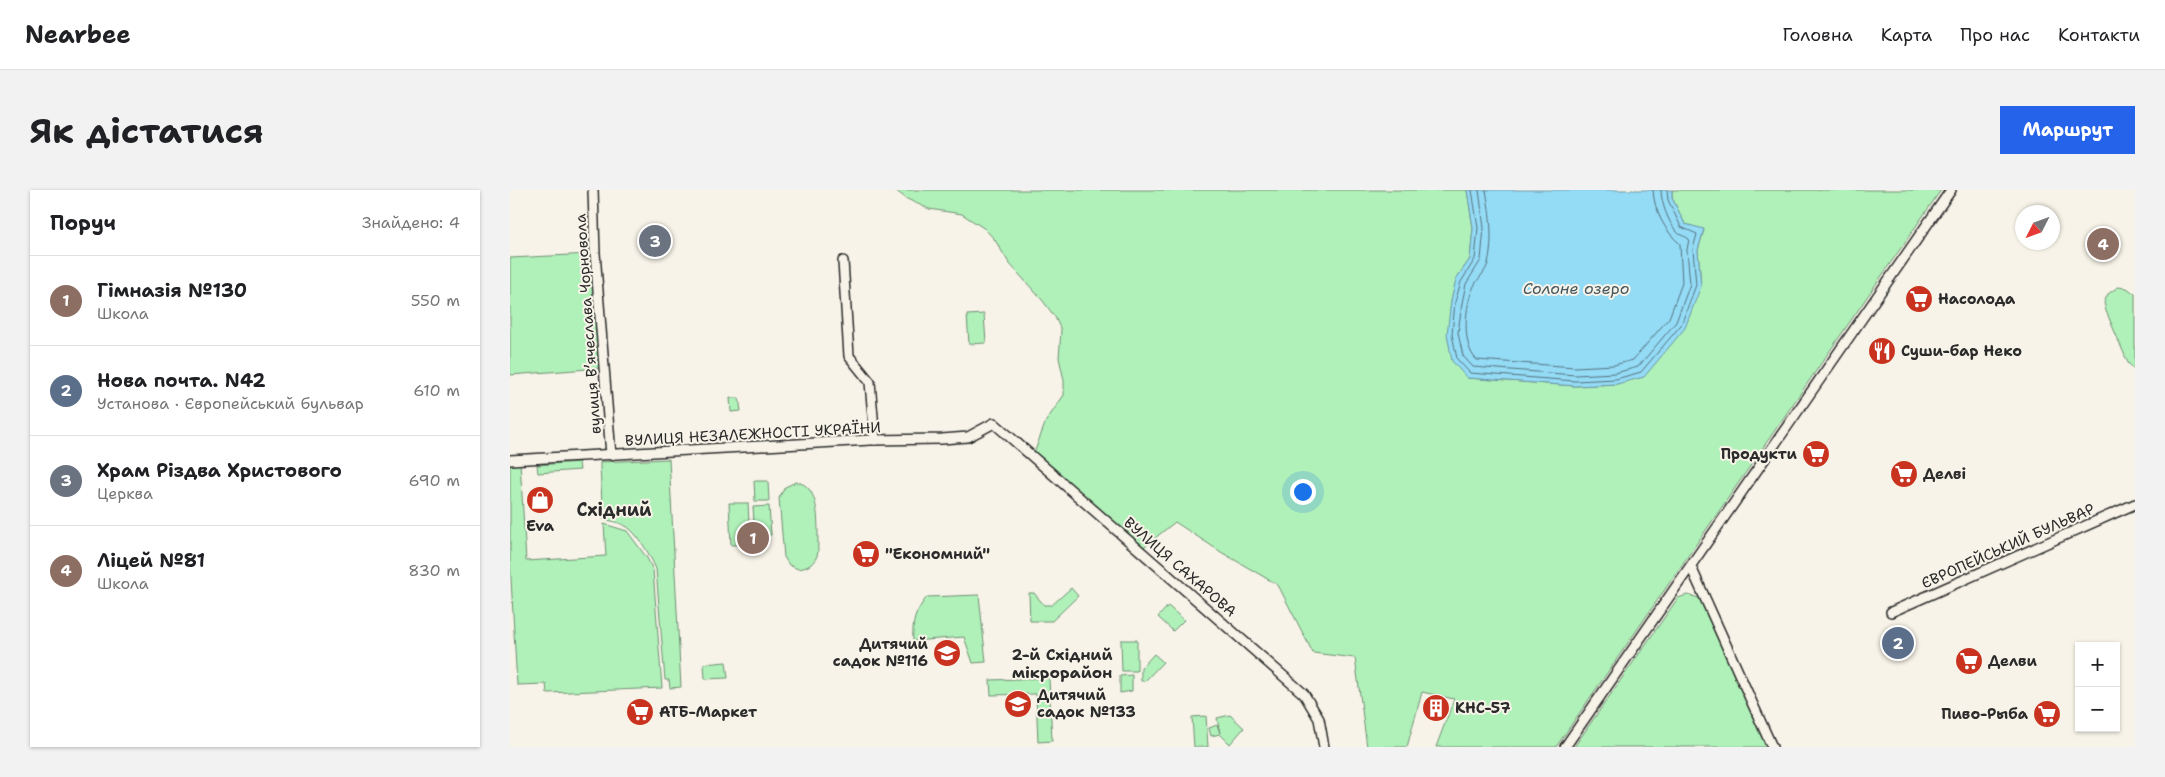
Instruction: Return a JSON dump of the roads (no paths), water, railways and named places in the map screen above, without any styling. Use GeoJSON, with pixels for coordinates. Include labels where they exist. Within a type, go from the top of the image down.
{"type":"FeatureCollection","features":[{"type":"Feature","properties":{"kind":"street","name":"вулиця Вʼячеслава Чорновола"},"geometry":{"type":"LineString","coordinates":[[593,190],[595,253],[611,455]]}},
{"type":"Feature","properties":{"kind":"street"},"geometry":{"type":"LineString","coordinates":[[1565,747],[1951,190]]}},
{"type":"Feature","properties":{"kind":"street"},"geometry":{"type":"LineString","coordinates":[[843,261],[849,356],[870,382],[874,440]]}},
{"type":"Feature","properties":{"kind":"street","name":"ВУЛИЦЯ НЕЗАЛЕЖНОСТІ УКРАЇНИ"},"geometry":{"type":"LineString","coordinates":[[510,460],[874,440],[942,439],[968,436],[994,423]]}},
{"type":"Feature","properties":{"kind":"street","name":"ВУЛИЦЯ САХАРОВА"},"geometry":{"type":"LineString","coordinates":[[994,423],[1304,694],[1319,720],[1324,747]]}},
{"type":"Feature","properties":{"kind":"street","name":"ЄВРОПЕЙСЬКИЙ БУЛЬВАР"},"geometry":{"type":"LineString","coordinates":[[1891,612],[2135,504]]}},
{"type":"Feature","properties":{"kind":"street"},"geometry":{"type":"LineString","coordinates":[[1691,566],[1772,747]]}},
{"type":"Feature","properties":{"kind":"water","name":"Солоне озеро"},"geometry":{"type":"Polygon","coordinates":[[[1467,190],[1672,190],[1672,198],[1685,224],[1704,229],[1698,250],[1701,286],[1685,328],[1644,377],[1617,384],[1575,386],[1467,378],[1452,361],[1447,334],[1456,279],[1470,259],[1473,228],[1467,190]]]}},
{"type":"Feature","properties":{"kind":"place","name":"Храм Різдва Христового"},"geometry":{"type":"Point","coordinates":[655,241]}},
{"type":"Feature","properties":{"kind":"place","name":"Ліцей №81"},"geometry":{"type":"Point","coordinates":[2103,244]}},
{"type":"Feature","properties":{"kind":"place","name":"Насолода"},"geometry":{"type":"Point","coordinates":[1919,299]}},
{"type":"Feature","properties":{"kind":"place","name":"Суши-бар Неко"},"geometry":{"type":"Point","coordinates":[1882,351]}},
{"type":"Feature","properties":{"kind":"place","name":"Продукти"},"geometry":{"type":"Point","coordinates":[1816,454]}},
{"type":"Feature","properties":{"kind":"place","name":"Делві"},"geometry":{"type":"Point","coordinates":[1904,474]}},
{"type":"Feature","properties":{"kind":"place","name":"Eva"},"geometry":{"type":"Point","coordinates":[540,500]}},
{"type":"Feature","properties":{"kind":"place","name":"Гімназія №130"},"geometry":{"type":"Point","coordinates":[753,538]}},
{"type":"Feature","properties":{"kind":"place","name":"\"Економний\""},"geometry":{"type":"Point","coordinates":[866,554]}},
{"type":"Feature","properties":{"kind":"place","name":"Нова почта. N42"},"geometry":{"type":"Point","coordinates":[1898,643]}},
{"type":"Feature","properties":{"kind":"place","name":"Дитячий садок №116"},"geometry":{"type":"Point","coordinates":[947,653]}},
{"type":"Feature","properties":{"kind":"place","name":"Делви"},"geometry":{"type":"Point","coordinates":[1969,661]}},
{"type":"Feature","properties":{"kind":"place","name":"Дитячий садок №133"},"geometry":{"type":"Point","coordinates":[1018,704]}},
{"type":"Feature","properties":{"kind":"place","name":"КНС-57"},"geometry":{"type":"Point","coordinates":[1436,708]}},
{"type":"Feature","properties":{"kind":"place","name":"АТБ-Маркет"},"geometry":{"type":"Point","coordinates":[640,712]}},
{"type":"Feature","properties":{"kind":"place","name":"Пиво-Рыба"},"geometry":{"type":"Point","coordinates":[2047,714]}},
{"type":"Feature","properties":{"kind":"district","name":"Східний"},"geometry":{"type":"Point","coordinates":[614,510]}},
{"type":"Feature","properties":{"kind":"district","name":"2-й Східний мікрорайон"},"geometry":{"type":"Point","coordinates":[1062,663]}}]}
